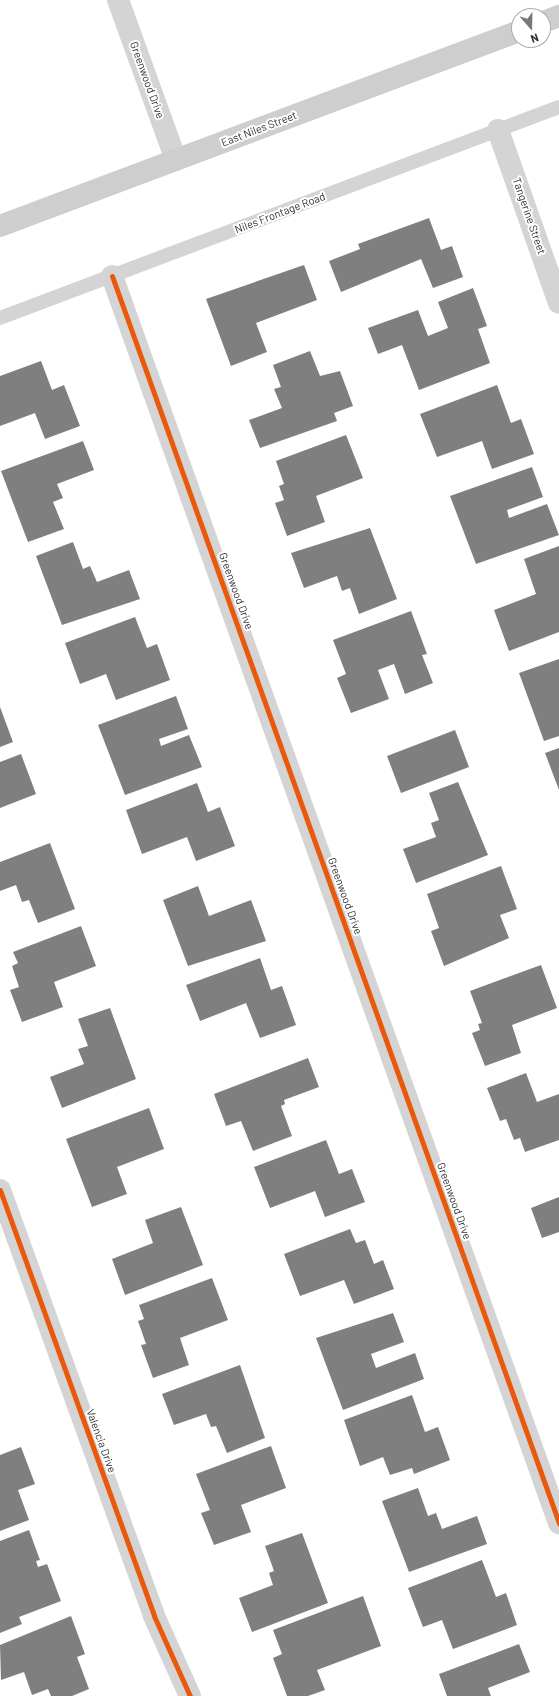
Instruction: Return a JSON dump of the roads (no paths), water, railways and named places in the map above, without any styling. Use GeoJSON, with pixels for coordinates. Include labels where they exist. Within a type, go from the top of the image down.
{"type":"FeatureCollection","features":[{"type":"Feature","properties":{"kind":"main road","name":"East Niles Street"},"geometry":{"type":"LineString","coordinates":[[0,226],[511,34]]}},
{"type":"Feature","properties":{"kind":"street","name":"Greenwood Drive"},"geometry":{"type":"LineString","coordinates":[[118,0],[176,160]]}},
{"type":"Feature","properties":{"kind":"street","name":"Tangerine Street"},"geometry":{"type":"LineString","coordinates":[[498,130],[559,303]]}},
{"type":"Feature","properties":{"kind":"street","name":"Greenwood Drive"},"geometry":{"type":"LineString","coordinates":[[112,276],[559,1523]]}},
{"type":"Feature","properties":{"kind":"street","name":"Valencia Drive"},"geometry":{"type":"LineString","coordinates":[[0,1190],[154,1616],[190,1696]]}},
{"type":"Feature","properties":{"kind":"lane","name":"Niles Frontage Road"},"geometry":{"type":"LineString","coordinates":[[0,318],[559,107]]}}]}
